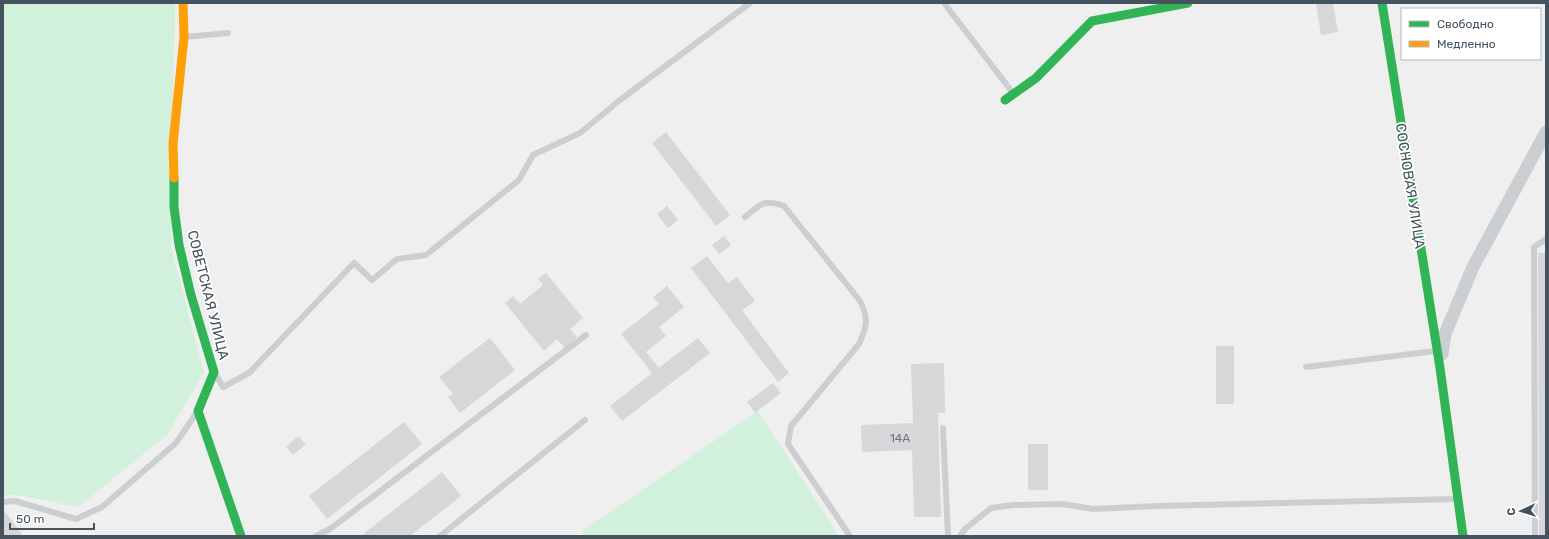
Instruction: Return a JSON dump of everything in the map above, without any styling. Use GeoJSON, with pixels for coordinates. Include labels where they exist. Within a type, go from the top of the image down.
{"type":"FeatureCollection","features":[{"type":"Feature","properties":{"kind":"street","name":"СОВЕТСКАЯ УЛИЦА"},"geometry":{"type":"LineString","coordinates":[[183,3],[184,37],[173,144],[174,207],[180,252],[214,372],[198,411]]}},
{"type":"Feature","properties":{"kind":"street"},"geometry":{"type":"LineString","coordinates":[[1005,100],[1036,78],[1092,21],[1188,3]]}},
{"type":"Feature","properties":{"kind":"street","name":"СОСНОВАЯ УЛИЦА"},"geometry":{"type":"LineString","coordinates":[[1382,3],[1440,368],[1463,536]]}},
{"type":"Feature","properties":{"kind":"street","name":"СОСНОВАЯ УЛИЦА"},"geometry":{"type":"LineString","coordinates":[[1440,368],[1445,334],[1455,306],[1473,267],[1546,132]]}},
{"type":"Feature","properties":{"kind":"street"},"geometry":{"type":"LineString","coordinates":[[198,411],[241,536]]}},
{"type":"Feature","properties":{"kind":"lane"},"geometry":{"type":"LineString","coordinates":[[214,372],[223,387],[250,373],[354,263],[372,280],[397,259],[426,255],[518,180],[533,155],[580,133],[620,100],[750,3]]}},
{"type":"Feature","properties":{"kind":"lane"},"geometry":{"type":"LineString","coordinates":[[944,3],[1014,94]]}},
{"type":"Feature","properties":{"kind":"lane"},"geometry":{"type":"LineString","coordinates":[[1165,3],[1174,5]]}},
{"type":"Feature","properties":{"kind":"lane"},"geometry":{"type":"LineString","coordinates":[[184,37],[228,33]]}},
{"type":"Feature","properties":{"kind":"lane"},"geometry":{"type":"LineString","coordinates":[[745,217],[763,203],[773,202],[784,206],[860,301],[866,314],[865,330],[859,344],[791,426],[788,444],[850,536]]}},
{"type":"Feature","properties":{"kind":"lane"},"geometry":{"type":"LineString","coordinates":[[1535,536],[1534,247],[1546,239]]}},
{"type":"Feature","properties":{"kind":"lane"},"geometry":{"type":"LineString","coordinates":[[316,536],[330,529],[586,335]]}},
{"type":"Feature","properties":{"kind":"lane"},"geometry":{"type":"LineString","coordinates":[[1306,367],[1437,351]]}},
{"type":"Feature","properties":{"kind":"lane"},"geometry":{"type":"LineString","coordinates":[[3,502],[15,501],[76,519],[102,507],[176,443],[198,411]]}},
{"type":"Feature","properties":{"kind":"lane"},"geometry":{"type":"LineString","coordinates":[[440,536],[585,420]]}},
{"type":"Feature","properties":{"kind":"lane"},"geometry":{"type":"LineString","coordinates":[[943,428],[948,536]]}},
{"type":"Feature","properties":{"kind":"lane"},"geometry":{"type":"LineString","coordinates":[[960,536],[965,529],[990,508],[1014,505],[1063,504],[1093,509],[1157,506],[1457,499]]}},
{"type":"Feature","properties":{"kind":"green space"},"geometry":{"type":"Polygon","coordinates":[[[3,3],[175,3],[171,247],[204,373],[167,435],[78,507],[12,494],[3,496],[3,3]]]}},
{"type":"Feature","properties":{"kind":"green space"},"geometry":{"type":"Polygon","coordinates":[[[758,411],[839,536],[585,536],[582,531],[758,411]]]}},
{"type":"Feature","properties":{"kind":"building"},"geometry":{"type":"Polygon","coordinates":[[[1316,3],[1333,3],[1338,32],[1321,35],[1316,3]]]}},
{"type":"Feature","properties":{"kind":"building"},"geometry":{"type":"Polygon","coordinates":[[[666,132],[730,215],[716,226],[652,143],[666,132]]]}},
{"type":"Feature","properties":{"kind":"building"},"geometry":{"type":"Polygon","coordinates":[[[667,206],[678,220],[668,228],[657,214],[667,206]]]}},
{"type":"Feature","properties":{"kind":"building"},"geometry":{"type":"Polygon","coordinates":[[[724,236],[731,245],[719,254],[712,245],[724,236]]]}},
{"type":"Feature","properties":{"kind":"building"},"geometry":{"type":"Polygon","coordinates":[[[1538,253],[1546,253],[1546,536],[1539,536],[1538,253]]]}},
{"type":"Feature","properties":{"kind":"building"},"geometry":{"type":"Polygon","coordinates":[[[707,256],[728,283],[737,277],[755,301],[742,310],[789,373],[778,382],[691,268],[707,256]]]}},
{"type":"Feature","properties":{"kind":"building"},"geometry":{"type":"Polygon","coordinates":[[[546,273],[583,318],[570,329],[577,337],[565,348],[557,339],[544,351],[505,303],[513,296],[520,304],[543,285],[538,279],[546,273]]]}},
{"type":"Feature","properties":{"kind":"building"},"geometry":{"type":"Polygon","coordinates":[[[667,286],[684,307],[659,327],[666,336],[646,352],[659,368],[698,338],[710,353],[622,421],[610,406],[652,373],[621,334],[659,304],[653,297],[667,286]]]}},
{"type":"Feature","properties":{"kind":"building"},"geometry":{"type":"Polygon","coordinates":[[[490,338],[515,370],[460,413],[448,397],[453,394],[439,377],[490,338]]]}},
{"type":"Feature","properties":{"kind":"building"},"geometry":{"type":"Polygon","coordinates":[[[1216,346],[1234,346],[1234,404],[1216,404],[1216,346]]]}},
{"type":"Feature","properties":{"kind":"building"},"geometry":{"type":"Polygon","coordinates":[[[944,363],[945,413],[938,413],[941,517],[914,517],[912,450],[862,452],[861,425],[913,423],[911,364],[944,363]]]}},
{"type":"Feature","properties":{"kind":"building"},"geometry":{"type":"Polygon","coordinates":[[[773,383],[781,393],[755,413],[747,402],[773,383]]]}},
{"type":"Feature","properties":{"kind":"building"},"geometry":{"type":"Polygon","coordinates":[[[404,422],[422,444],[327,519],[309,496],[404,422]]]}},
{"type":"Feature","properties":{"kind":"building"},"geometry":{"type":"Polygon","coordinates":[[[298,436],[306,444],[293,455],[286,447],[298,436]]]}},
{"type":"Feature","properties":{"kind":"building"},"geometry":{"type":"Polygon","coordinates":[[[1028,444],[1048,444],[1048,490],[1028,490],[1028,444]]]}},
{"type":"Feature","properties":{"kind":"building"},"geometry":{"type":"Polygon","coordinates":[[[442,472],[461,496],[410,536],[361,536],[442,472]]]}},
{"type":"Feature","properties":{"kind":"building"},"geometry":{"type":"Polygon","coordinates":[[[3,509],[22,534],[19,536],[3,536],[3,509]]]}},
{"type":"Feature","properties":{"kind":"traffic: fast"},"geometry":{"type":"LineString","coordinates":[[1005,100],[1036,78],[1092,21],[1188,3]]}},
{"type":"Feature","properties":{"kind":"traffic: fast"},"geometry":{"type":"LineString","coordinates":[[1382,3],[1440,368],[1463,536]]}},
{"type":"Feature","properties":{"kind":"traffic: fast"},"geometry":{"type":"LineString","coordinates":[[174,178],[174,207],[179,245],[191,295],[214,372],[198,411],[241,536]]}},
{"type":"Feature","properties":{"kind":"traffic: slow"},"geometry":{"type":"LineString","coordinates":[[174,178],[173,144],[184,37],[183,3]]}}]}
